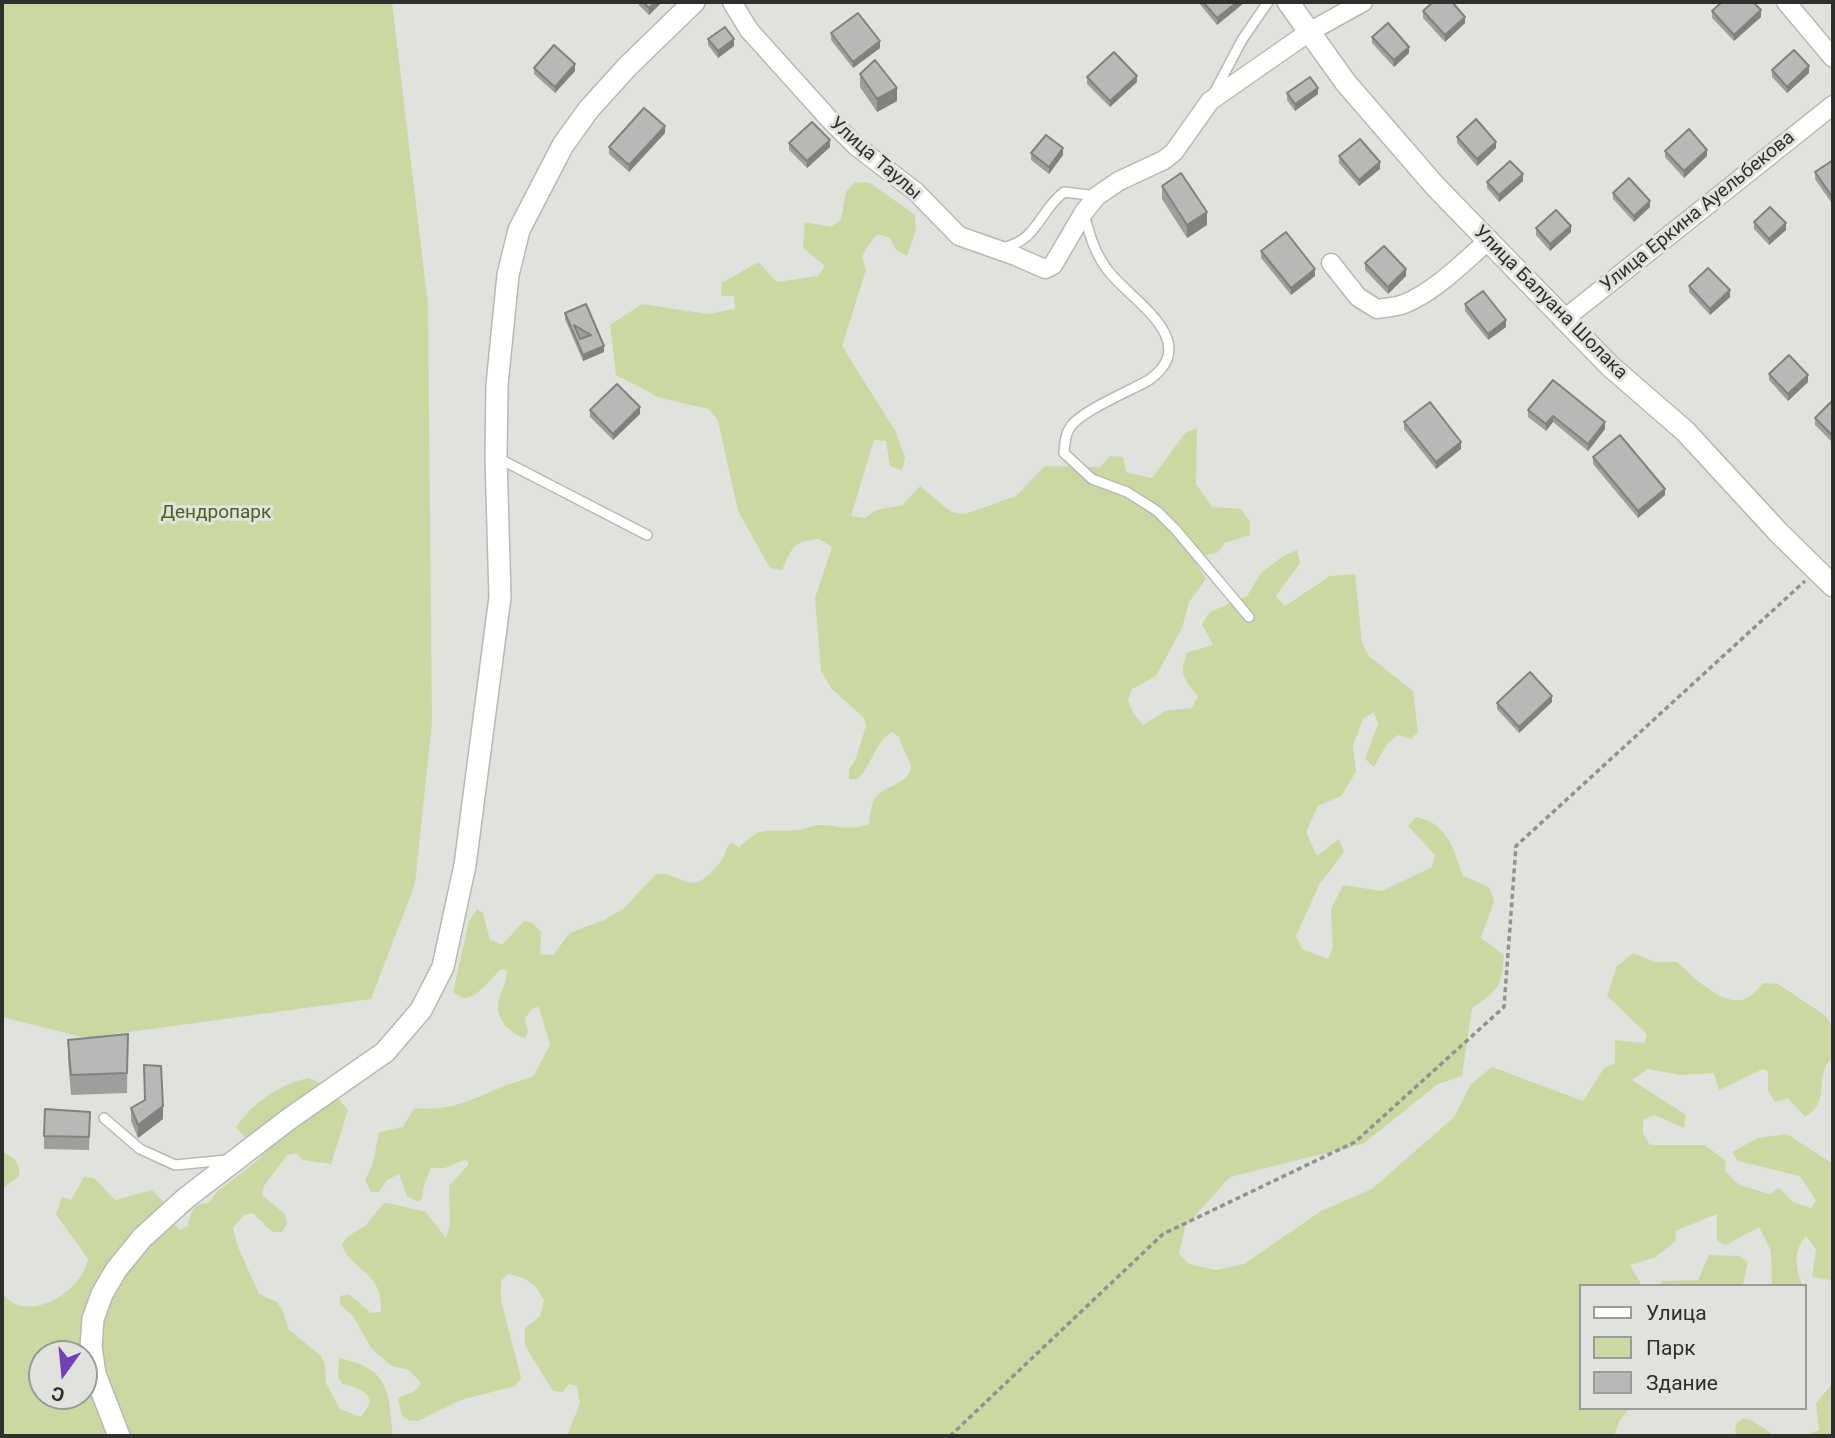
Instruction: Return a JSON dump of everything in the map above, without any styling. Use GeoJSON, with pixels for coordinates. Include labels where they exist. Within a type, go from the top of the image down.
{"type":"FeatureCollection","features":[{"type":"Feature","properties":{"kind":"street"},"geometry":{"type":"LineString","coordinates":[[119,1436],[95,1374],[91,1347],[93,1319],[102,1294],[116,1270],[142,1238],[186,1198],[236,1158],[384,1052],[421,1010],[443,967],[465,865],[500,597],[497,385],[508,275],[519,230],[563,145],[589,109],[628,65],[694,2]]}},
{"type":"Feature","properties":{"kind":"street","name":"Улица Таулы"},"geometry":{"type":"LineString","coordinates":[[732,2],[749,30],[856,146],[916,192],[959,236],[1045,269],[1053,265],[1084,212]]}},
{"type":"Feature","properties":{"kind":"street","name":"Улица Балуана Шолака"},"geometry":{"type":"LineString","coordinates":[[1288,2],[1346,83],[1435,186],[1563,320],[1610,366],[1685,431],[1779,533],[1833,586]]}},
{"type":"Feature","properties":{"kind":"street"},"geometry":{"type":"LineString","coordinates":[[1084,212],[1097,196],[1119,180],[1164,160],[1174,152],[1210,101],[1309,32],[1363,2]]}},
{"type":"Feature","properties":{"kind":"street"},"geometry":{"type":"LineString","coordinates":[[1786,2],[1833,58]]}},
{"type":"Feature","properties":{"kind":"street","name":"Улица Еркина Ауельбекова"},"geometry":{"type":"LineString","coordinates":[[1563,320],[1833,105]]}},
{"type":"Feature","properties":{"kind":"street"},"geometry":{"type":"LineString","coordinates":[[1331,263],[1358,298],[1377,309],[1401,305],[1419,297],[1488,241]]}},
{"type":"Feature","properties":{"kind":"lane"},"geometry":{"type":"LineString","coordinates":[[1210,101],[1242,40],[1268,2]]}},
{"type":"Feature","properties":{"kind":"lane"},"geometry":{"type":"LineString","coordinates":[[1005,252],[1035,229],[1053,200],[1063,192],[1097,196]]}},
{"type":"Feature","properties":{"kind":"lane"},"geometry":{"type":"LineString","coordinates":[[1084,212],[1095,252],[1110,273],[1167,334],[1169,355],[1158,373],[1149,380],[1084,414],[1072,425],[1066,436],[1064,453],[1092,479],[1127,492],[1157,511],[1250,617]]}},
{"type":"Feature","properties":{"kind":"lane"},"geometry":{"type":"LineString","coordinates":[[496,457],[647,535]]}},
{"type":"Feature","properties":{"kind":"lane"},"geometry":{"type":"LineString","coordinates":[[104,1118],[140,1149],[175,1165],[236,1158]]}},
{"type":"Feature","properties":{"kind":"path"},"geometry":{"type":"LineString","coordinates":[[950,1436],[1163,1234],[1355,1142],[1504,1007],[1516,846],[1816,570]]}},
{"type":"Feature","properties":{"kind":"green space","name":"Дендропарк"},"geometry":{"type":"Polygon","coordinates":[[[2,2],[392,2],[428,305],[432,722],[415,884],[371,999],[85,1038],[2,1017],[2,2]]]}},
{"type":"Feature","properties":{"kind":"green space"},"geometry":{"type":"Polygon","coordinates":[[[855,182],[870,183],[915,215],[916,230],[907,256],[896,250],[890,238],[878,234],[862,257],[866,270],[842,346],[896,432],[905,458],[902,471],[890,466],[886,441],[874,440],[851,516],[865,518],[876,510],[903,505],[920,486],[951,512],[965,514],[1016,496],[1045,466],[1100,467],[1110,456],[1123,457],[1126,472],[1152,478],[1185,433],[1197,428],[1196,484],[1212,507],[1241,509],[1250,522],[1250,535],[1225,543],[1217,553],[1192,557],[1206,579],[1189,602],[1182,628],[1156,676],[1132,689],[1128,701],[1134,714],[1143,725],[1165,711],[1192,708],[1198,696],[1184,676],[1183,666],[1188,652],[1213,645],[1202,624],[1210,612],[1247,596],[1261,573],[1283,556],[1297,550],[1300,563],[1276,596],[1285,606],[1330,576],[1355,574],[1362,643],[1369,656],[1413,691],[1418,732],[1411,739],[1398,735],[1387,744],[1374,767],[1365,759],[1378,724],[1374,712],[1363,719],[1353,746],[1356,772],[1341,796],[1318,806],[1306,832],[1317,856],[1339,839],[1344,852],[1319,885],[1296,936],[1302,949],[1328,959],[1333,948],[1331,909],[1343,885],[1382,891],[1432,867],[1435,855],[1408,826],[1416,817],[1427,820],[1442,831],[1452,847],[1463,876],[1489,887],[1494,901],[1481,938],[1504,955],[1502,974],[1493,992],[1472,1008],[1462,1076],[1438,1084],[1363,1144],[1230,1177],[1185,1227],[1179,1254],[1189,1264],[1216,1270],[1244,1264],[1321,1211],[1372,1189],[1454,1117],[1471,1084],[1492,1067],[1583,1101],[1604,1068],[1615,1063],[1615,1040],[1644,1043],[1647,1034],[1607,996],[1617,966],[1633,953],[1655,962],[1677,962],[1709,989],[1728,999],[1747,998],[1763,983],[1778,984],[1826,1016],[1833,1029],[1833,1057],[1823,1073],[1820,1099],[1805,1117],[1788,1098],[1775,1102],[1768,1091],[1768,1072],[1763,1069],[1719,1090],[1714,1073],[1680,1075],[1648,1069],[1632,1080],[1686,1115],[1684,1128],[1654,1115],[1643,1120],[1643,1133],[1650,1145],[1705,1145],[1726,1161],[1725,1171],[1739,1185],[1770,1194],[1779,1188],[1793,1202],[1811,1208],[1816,1201],[1800,1176],[1738,1161],[1732,1152],[1758,1138],[1787,1134],[1833,1164],[1833,1285],[1830,1280],[1812,1277],[1816,1249],[1806,1236],[1797,1254],[1798,1273],[1802,1284],[1772,1284],[1771,1251],[1759,1227],[1726,1245],[1717,1241],[1717,1214],[1675,1231],[1676,1241],[1654,1258],[1630,1265],[1640,1284],[1580,1284],[1580,1410],[1628,1410],[1620,1420],[1614,1436],[567,1436],[580,1403],[577,1386],[569,1384],[563,1392],[553,1391],[525,1346],[525,1328],[540,1316],[544,1300],[530,1282],[508,1274],[501,1281],[501,1300],[521,1378],[515,1386],[461,1400],[418,1421],[410,1421],[402,1416],[398,1398],[415,1391],[421,1383],[409,1370],[392,1366],[371,1348],[353,1316],[340,1305],[340,1296],[349,1294],[371,1313],[381,1312],[377,1287],[351,1260],[342,1244],[348,1236],[365,1226],[384,1203],[426,1212],[446,1238],[450,1225],[449,1186],[468,1165],[468,1161],[464,1160],[445,1168],[431,1168],[422,1199],[418,1202],[407,1196],[399,1174],[387,1180],[379,1192],[371,1192],[365,1180],[373,1163],[379,1132],[403,1127],[414,1108],[447,1107],[533,1077],[550,1045],[539,1007],[533,1008],[525,1018],[528,1031],[525,1038],[510,1030],[502,1021],[498,1004],[507,970],[501,969],[484,987],[468,998],[453,992],[469,921],[477,909],[483,913],[490,940],[502,945],[524,921],[532,923],[541,932],[540,954],[553,955],[570,933],[604,920],[623,909],[656,874],[667,874],[695,883],[703,879],[720,862],[732,842],[739,848],[760,832],[799,830],[820,825],[854,828],[869,824],[875,798],[910,773],[911,765],[899,737],[892,732],[881,742],[858,779],[849,779],[849,769],[855,761],[866,726],[864,718],[831,688],[821,671],[815,598],[832,547],[819,539],[804,542],[794,547],[782,570],[770,568],[738,511],[718,421],[709,409],[660,398],[616,375],[610,325],[642,304],[708,314],[735,309],[734,296],[721,296],[722,283],[758,262],[777,282],[818,276],[825,266],[803,248],[805,222],[831,227],[841,219],[846,192],[855,182]]]}},
{"type":"Feature","properties":{"kind":"green space"},"geometry":{"type":"Polygon","coordinates":[[[308,1078],[327,1086],[348,1110],[331,1164],[303,1160],[296,1153],[287,1155],[264,1186],[262,1195],[285,1214],[287,1224],[282,1232],[272,1232],[253,1213],[244,1215],[233,1228],[238,1247],[259,1294],[277,1302],[289,1330],[320,1355],[325,1364],[326,1383],[340,1409],[360,1417],[369,1404],[369,1399],[362,1391],[342,1384],[338,1376],[339,1358],[369,1369],[378,1376],[384,1384],[390,1406],[393,1436],[2,1436],[2,1292],[12,1302],[24,1306],[38,1306],[51,1301],[76,1283],[88,1259],[56,1214],[62,1197],[71,1200],[84,1177],[94,1178],[115,1200],[152,1190],[166,1204],[173,1223],[180,1230],[188,1226],[195,1207],[208,1203],[219,1190],[262,1157],[236,1127],[259,1102],[287,1085],[308,1078]]]}},
{"type":"Feature","properties":{"kind":"green space"},"geometry":{"type":"Polygon","coordinates":[[[2,1151],[15,1160],[19,1167],[19,1176],[2,1189],[2,1151]]]}},
{"type":"Feature","properties":{"kind":"green space"},"geometry":{"type":"Polygon","coordinates":[[[1709,1255],[1739,1256],[1748,1262],[1742,1284],[1660,1284],[1662,1281],[1698,1280],[1709,1255]]]}},
{"type":"Feature","properties":{"kind":"green space"},"geometry":{"type":"Polygon","coordinates":[[[1833,1383],[1833,1436],[1804,1436],[1819,1430],[1816,1403],[1833,1383]]]}},
{"type":"Feature","properties":{"kind":"green space"},"geometry":{"type":"Polygon","coordinates":[[[1743,1418],[1753,1421],[1775,1436],[1739,1436],[1735,1433],[1736,1424],[1743,1418]]]}},
{"type":"Feature","properties":{"kind":"building"},"geometry":{"type":"Polygon","coordinates":[[[643,2],[656,2],[649,8],[643,2]]]}},
{"type":"Feature","properties":{"kind":"building"},"geometry":{"type":"Polygon","coordinates":[[[1203,2],[1237,2],[1217,18],[1203,2]]]}},
{"type":"Feature","properties":{"kind":"building"},"geometry":{"type":"Polygon","coordinates":[[[1433,2],[1452,2],[1465,17],[1445,35],[1423,11],[1433,2]]]}},
{"type":"Feature","properties":{"kind":"building"},"geometry":{"type":"Polygon","coordinates":[[[1722,2],[1753,2],[1761,10],[1734,35],[1712,11],[1722,2]]]}},
{"type":"Feature","properties":{"kind":"building"},"geometry":{"type":"Polygon","coordinates":[[[858,13],[880,41],[853,62],[831,33],[858,13]]]}},
{"type":"Feature","properties":{"kind":"building"},"geometry":{"type":"Polygon","coordinates":[[[1388,23],[1409,47],[1394,60],[1372,37],[1388,23]]]}},
{"type":"Feature","properties":{"kind":"building"},"geometry":{"type":"Polygon","coordinates":[[[725,27],[734,39],[718,51],[708,39],[725,27]]]}},
{"type":"Feature","properties":{"kind":"building"},"geometry":{"type":"Polygon","coordinates":[[[554,45],[575,64],[555,87],[534,68],[554,45]]]}},
{"type":"Feature","properties":{"kind":"building"},"geometry":{"type":"Polygon","coordinates":[[[1794,50],[1809,66],[1787,87],[1772,70],[1794,50]]]}},
{"type":"Feature","properties":{"kind":"building"},"geometry":{"type":"Polygon","coordinates":[[[1114,52],[1137,76],[1110,101],[1087,77],[1114,52]]]}},
{"type":"Feature","properties":{"kind":"building"},"geometry":{"type":"Polygon","coordinates":[[[875,60],[897,88],[877,99],[860,74],[875,60]]]}},
{"type":"Feature","properties":{"kind":"building"},"geometry":{"type":"Polygon","coordinates":[[[1310,77],[1318,88],[1295,104],[1287,93],[1310,77]]]}},
{"type":"Feature","properties":{"kind":"building"},"geometry":{"type":"Polygon","coordinates":[[[644,108],[665,126],[629,165],[609,147],[644,108]]]}},
{"type":"Feature","properties":{"kind":"building"},"geometry":{"type":"Polygon","coordinates":[[[1476,119],[1496,142],[1477,159],[1457,137],[1476,119]]]}},
{"type":"Feature","properties":{"kind":"building"},"geometry":{"type":"Polygon","coordinates":[[[812,122],[830,140],[807,161],[789,143],[812,122]]]}},
{"type":"Feature","properties":{"kind":"building"},"geometry":{"type":"Polygon","coordinates":[[[1689,129],[1707,150],[1684,171],[1665,151],[1689,129]]]}},
{"type":"Feature","properties":{"kind":"building"},"geometry":{"type":"Polygon","coordinates":[[[1046,135],[1063,148],[1049,167],[1031,153],[1046,135]]]}},
{"type":"Feature","properties":{"kind":"building"},"geometry":{"type":"Polygon","coordinates":[[[1360,139],[1380,162],[1359,180],[1339,156],[1360,139]]]}},
{"type":"Feature","properties":{"kind":"building"},"geometry":{"type":"Polygon","coordinates":[[[1833,160],[1833,198],[1815,172],[1833,160]]]}},
{"type":"Feature","properties":{"kind":"building"},"geometry":{"type":"Polygon","coordinates":[[[1510,161],[1523,174],[1499,195],[1487,182],[1510,161]]]}},
{"type":"Feature","properties":{"kind":"building"},"geometry":{"type":"Polygon","coordinates":[[[1181,173],[1207,212],[1187,225],[1162,186],[1181,173]]]}},
{"type":"Feature","properties":{"kind":"building"},"geometry":{"type":"Polygon","coordinates":[[[1629,178],[1650,201],[1634,216],[1613,193],[1629,178]]]}},
{"type":"Feature","properties":{"kind":"building"},"geometry":{"type":"Polygon","coordinates":[[[1770,207],[1786,223],[1769,239],[1754,222],[1770,207]]]}},
{"type":"Feature","properties":{"kind":"building"},"geometry":{"type":"Polygon","coordinates":[[[1556,210],[1571,226],[1550,244],[1536,228],[1556,210]]]}},
{"type":"Feature","properties":{"kind":"building"},"geometry":{"type":"Polygon","coordinates":[[[1286,232],[1315,269],[1291,288],[1261,251],[1286,232]]]}},
{"type":"Feature","properties":{"kind":"building"},"geometry":{"type":"Polygon","coordinates":[[[1384,246],[1406,269],[1388,287],[1365,263],[1384,246]]]}},
{"type":"Feature","properties":{"kind":"building"},"geometry":{"type":"Polygon","coordinates":[[[1708,268],[1730,290],[1710,309],[1689,286],[1708,268]]]}},
{"type":"Feature","properties":{"kind":"building"},"geometry":{"type":"Polygon","coordinates":[[[1483,291],[1506,320],[1488,334],[1465,304],[1483,291]]]}},
{"type":"Feature","properties":{"kind":"building"},"geometry":{"type":"Polygon","coordinates":[[[586,304],[604,346],[583,355],[565,313],[586,304]],[[574,325],[580,339],[591,335],[574,325]]]}},
{"type":"Feature","properties":{"kind":"building"},"geometry":{"type":"Polygon","coordinates":[[[1789,355],[1808,375],[1788,394],[1769,374],[1789,355]]]}},
{"type":"Feature","properties":{"kind":"building"},"geometry":{"type":"Polygon","coordinates":[[[1553,380],[1605,422],[1588,444],[1553,416],[1546,424],[1528,410],[1553,380]]]}},
{"type":"Feature","properties":{"kind":"building"},"geometry":{"type":"Polygon","coordinates":[[[617,384],[640,407],[613,434],[590,410],[617,384]]]}},
{"type":"Feature","properties":{"kind":"building"},"geometry":{"type":"Polygon","coordinates":[[[1833,400],[1833,436],[1815,418],[1833,400]]]}},
{"type":"Feature","properties":{"kind":"building"},"geometry":{"type":"Polygon","coordinates":[[[1430,402],[1461,442],[1436,462],[1404,422],[1430,402]]]}},
{"type":"Feature","properties":{"kind":"building"},"geometry":{"type":"Polygon","coordinates":[[[1620,435],[1665,489],[1638,511],[1593,457],[1620,435]]]}},
{"type":"Feature","properties":{"kind":"building"},"geometry":{"type":"Polygon","coordinates":[[[1530,672],[1552,696],[1519,727],[1497,703],[1530,672]]]}},
{"type":"Feature","properties":{"kind":"building"},"geometry":{"type":"Polygon","coordinates":[[[128,1034],[127,1073],[71,1075],[68,1040],[128,1034]]]}},
{"type":"Feature","properties":{"kind":"building"},"geometry":{"type":"Polygon","coordinates":[[[144,1065],[161,1066],[163,1106],[138,1125],[131,1108],[145,1100],[144,1065]]]}},
{"type":"Feature","properties":{"kind":"building"},"geometry":{"type":"Polygon","coordinates":[[[45,1109],[90,1112],[89,1137],[44,1136],[45,1109]]]}}]}
